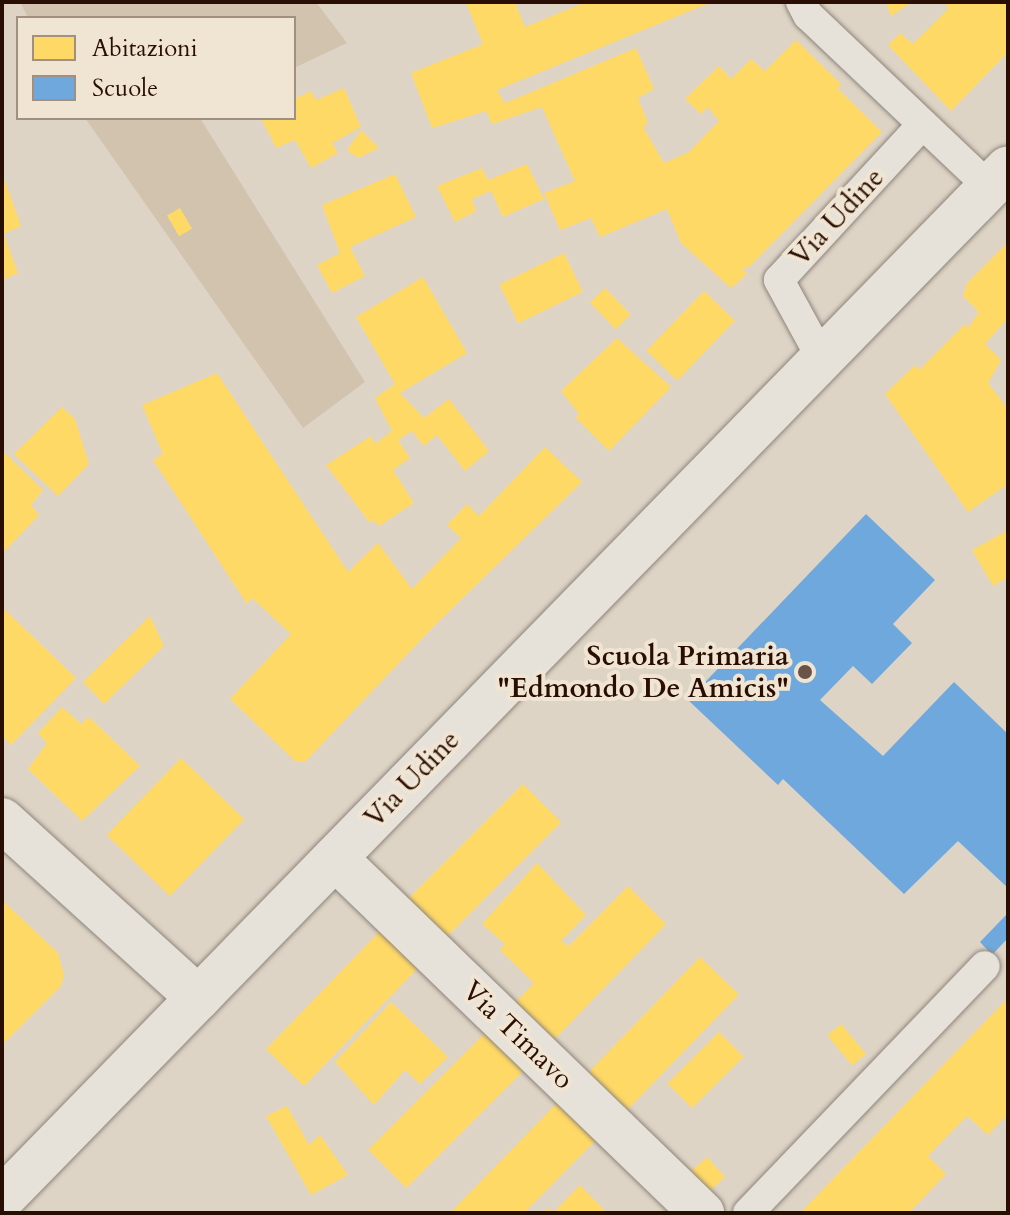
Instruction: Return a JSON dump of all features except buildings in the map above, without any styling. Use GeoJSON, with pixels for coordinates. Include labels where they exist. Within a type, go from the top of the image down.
{"type":"FeatureCollection","features":[{"type":"Feature","properties":{"kind":"main road","name":"Via Udine"},"geometry":{"type":"LineString","coordinates":[[2,1199],[999,178]]}},
{"type":"Feature","properties":{"kind":"main road"},"geometry":{"type":"LineString","coordinates":[[2,820],[198,998]]}},
{"type":"Feature","properties":{"kind":"main road","name":"Via Timavo"},"geometry":{"type":"LineString","coordinates":[[335,858],[702,1213]]}},
{"type":"Feature","properties":{"kind":"lane","name":"Via Udine"},"geometry":{"type":"LineString","coordinates":[[801,2],[808,15],[923,124],[999,178]]}},
{"type":"Feature","properties":{"kind":"lane","name":"Via Udine"},"geometry":{"type":"LineString","coordinates":[[822,359],[779,280],[923,124]]}},
{"type":"Feature","properties":{"kind":"lane"},"geometry":{"type":"LineString","coordinates":[[748,1213],[985,966]]}},
{"type":"Feature","properties":{"kind":"shaded area"},"geometry":{"type":"Polygon","coordinates":[[[20,2],[316,2],[347,43],[296,67],[296,16],[27,16],[20,2]]]}},
{"type":"Feature","properties":{"kind":"shaded area"},"geometry":{"type":"Polygon","coordinates":[[[86,120],[201,120],[365,382],[303,428],[86,120]]]}},
{"type":"Feature","properties":{"kind":"place","name":"Scuola Primaria \"Edmondo De Amicis\""},"geometry":{"type":"Point","coordinates":[805,672]}}]}
